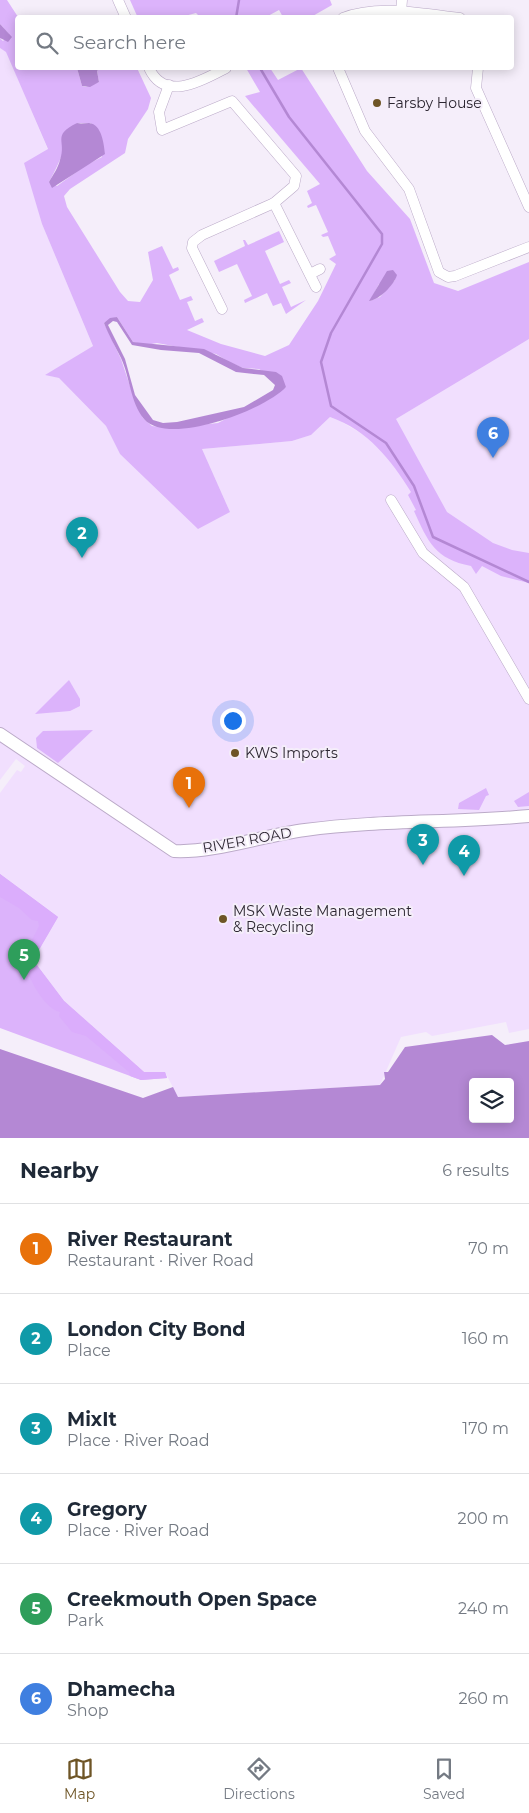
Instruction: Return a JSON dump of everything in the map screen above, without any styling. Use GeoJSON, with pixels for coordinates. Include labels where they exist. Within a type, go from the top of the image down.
{"type":"FeatureCollection","features":[{"type":"Feature","properties":{"kind":"street"},"geometry":{"type":"LineString","coordinates":[[118,0],[125,15]]}},
{"type":"Feature","properties":{"kind":"street"},"geometry":{"type":"LineString","coordinates":[[401,12],[402,0]]}},
{"type":"Feature","properties":{"kind":"street"},"geometry":{"type":"LineString","coordinates":[[353,15],[366,11],[430,15]]}},
{"type":"Feature","properties":{"kind":"street"},"geometry":{"type":"LineString","coordinates":[[150,70],[155,77],[168,85],[188,86],[222,70]]}},
{"type":"Feature","properties":{"kind":"street"},"geometry":{"type":"LineString","coordinates":[[339,70],[365,130],[409,189],[439,272],[448,277],[455,276],[529,247]]}},
{"type":"Feature","properties":{"kind":"street"},"geometry":{"type":"LineString","coordinates":[[478,70],[476,88],[529,207]]}},
{"type":"Feature","properties":{"kind":"street"},"geometry":{"type":"LineString","coordinates":[[168,85],[159,112],[162,130],[232,101],[296,176],[294,186],[274,203],[202,236],[193,242],[192,248],[222,309]]}},
{"type":"Feature","properties":{"kind":"street"},"geometry":{"type":"LineString","coordinates":[[274,203],[315,272],[316,288]]}},
{"type":"Feature","properties":{"kind":"street"},"geometry":{"type":"LineString","coordinates":[[391,500],[423,553],[464,587],[529,699]]}},
{"type":"Feature","properties":{"kind":"street","name":"RIVER ROAD"},"geometry":{"type":"LineString","coordinates":[[0,734],[174,851],[205,848],[304,830],[350,825],[529,816]]}},
{"type":"Feature","properties":{"kind":"shaded area"},"geometry":{"type":"Polygon","coordinates":[[[0,0],[7,0],[17,15],[15,15],[15,70],[78,70],[82,86],[86,87],[99,82],[98,70],[138,70],[151,98],[148,109],[128,139],[125,153],[70,189],[64,196],[67,207],[120,292],[128,301],[140,302],[153,280],[148,252],[162,246],[173,269],[178,267],[179,270],[169,275],[180,300],[191,296],[193,300],[187,302],[195,321],[202,318],[204,322],[187,330],[221,344],[265,356],[289,345],[318,301],[336,264],[329,259],[336,255],[328,236],[323,237],[321,235],[328,232],[316,205],[308,208],[307,206],[312,203],[307,191],[320,184],[245,96],[260,92],[247,70],[271,70],[278,80],[297,70],[302,70],[367,171],[410,219],[434,283],[458,291],[529,262],[529,339],[396,419],[447,512],[493,543],[512,550],[529,553],[529,583],[501,576],[482,566],[476,574],[471,566],[449,559],[441,554],[434,548],[419,522],[414,511],[416,510],[408,495],[411,492],[387,458],[356,430],[330,417],[311,435],[292,441],[202,449],[230,512],[198,529],[120,454],[106,426],[59,378],[45,375],[93,346],[42,224],[24,163],[48,149],[6,52],[0,48],[0,38],[3,41],[9,34],[0,24],[0,0]],[[77,123],[49,182],[57,186],[86,165],[102,157],[91,123],[77,123]],[[395,280],[379,284],[370,301],[380,297],[395,280]],[[117,317],[104,323],[121,359],[135,401],[143,418],[152,426],[167,428],[218,423],[286,387],[259,369],[243,368],[216,354],[157,343],[146,345],[133,342],[117,317]]]}},
{"type":"Feature","properties":{"kind":"shaded area"},"geometry":{"type":"Polygon","coordinates":[[[130,0],[330,0],[332,5],[314,15],[282,15],[279,10],[270,15],[198,15],[196,13],[188,15],[137,15],[130,0]]]}},
{"type":"Feature","properties":{"kind":"shaded area"},"geometry":{"type":"Polygon","coordinates":[[[0,24],[12,37],[8,42],[0,38],[0,24]]]}},
{"type":"Feature","properties":{"kind":"shaded area"},"geometry":{"type":"Polygon","coordinates":[[[0,48],[6,51],[48,150],[25,163],[42,224],[93,346],[46,375],[59,378],[106,426],[120,454],[230,512],[202,449],[292,441],[311,435],[330,417],[369,438],[396,419],[529,339],[529,1029],[509,1033],[506,1022],[432,1036],[426,1032],[401,1037],[380,1085],[178,1097],[165,1072],[144,1072],[64,1001],[33,960],[57,917],[0,874],[0,793],[17,770],[21,772],[25,766],[16,759],[0,780],[0,48]]]}},
{"type":"Feature","properties":{"kind":"shaded area"},"geometry":{"type":"Polygon","coordinates":[[[78,70],[98,70],[99,82],[90,87],[82,86],[78,70]]]}},
{"type":"Feature","properties":{"kind":"shaded area"},"geometry":{"type":"Polygon","coordinates":[[[77,123],[89,123],[97,127],[102,136],[105,154],[52,188],[49,182],[57,169],[62,153],[62,135],[64,131],[77,123]]]}},
{"type":"Feature","properties":{"kind":"shaded area"},"geometry":{"type":"Polygon","coordinates":[[[279,231],[284,242],[265,251],[280,284],[289,280],[291,283],[282,287],[291,307],[306,300],[286,314],[281,303],[273,306],[267,293],[245,303],[244,300],[252,296],[237,264],[219,272],[214,261],[245,246],[243,240],[248,245],[279,231]]]}},
{"type":"Feature","properties":{"kind":"shaded area"},"geometry":{"type":"Polygon","coordinates":[[[393,270],[397,275],[393,283],[381,295],[369,301],[387,271],[393,270]]]}},
{"type":"Feature","properties":{"kind":"shaded area"},"geometry":{"type":"Polygon","coordinates":[[[117,317],[133,342],[204,349],[243,368],[276,372],[282,376],[286,387],[258,406],[216,422],[173,429],[156,427],[144,419],[136,405],[124,365],[104,323],[110,318],[117,317]],[[113,321],[108,325],[125,359],[135,395],[153,420],[163,423],[177,422],[244,407],[273,390],[275,385],[264,375],[236,372],[199,353],[161,350],[132,345],[117,322],[113,321]]]}},
{"type":"Feature","properties":{"kind":"shaded area"},"geometry":{"type":"Polygon","coordinates":[[[69,680],[80,699],[80,706],[70,711],[35,714],[69,680]]]}},
{"type":"Feature","properties":{"kind":"shaded area"},"geometry":{"type":"Polygon","coordinates":[[[93,730],[58,763],[37,748],[36,738],[43,731],[93,730]]]}},
{"type":"Feature","properties":{"kind":"shaded area"},"geometry":{"type":"Polygon","coordinates":[[[486,788],[489,795],[486,796],[479,810],[458,809],[459,803],[486,788]]]}},
{"type":"Feature","properties":{"kind":"shaded area"},"geometry":{"type":"Polygon","coordinates":[[[529,792],[529,806],[518,807],[514,801],[529,792]]]}},
{"type":"Feature","properties":{"kind":"shaded area"},"geometry":{"type":"Polygon","coordinates":[[[0,874],[58,917],[33,960],[64,1001],[144,1072],[165,1072],[167,1078],[141,1080],[0,1028],[0,874]]]}},
{"type":"Feature","properties":{"kind":"shaded area"},"geometry":{"type":"Polygon","coordinates":[[[0,874],[58,917],[33,960],[64,1001],[144,1072],[165,1072],[167,1078],[141,1080],[130,1076],[129,1072],[86,1036],[72,1032],[59,1016],[60,1012],[54,1010],[42,998],[28,972],[25,958],[39,926],[38,921],[32,920],[19,908],[0,897],[0,874]]]}},
{"type":"Feature","properties":{"kind":"shaded area"},"geometry":{"type":"Polygon","coordinates":[[[492,1035],[505,1045],[529,1041],[529,1138],[0,1138],[0,1049],[143,1098],[173,1087],[178,1097],[380,1085],[385,1079],[384,1072],[388,1072],[405,1047],[492,1035]]]}},
{"type":"Feature","properties":{"kind":"waterway"},"geometry":{"type":"LineString","coordinates":[[236,15],[239,0]]}},
{"type":"Feature","properties":{"kind":"waterway"},"geometry":{"type":"LineString","coordinates":[[261,70],[289,117],[382,234],[382,244],[331,333],[321,362],[331,406],[386,443],[414,486],[433,537],[529,582]]}},
{"type":"Feature","properties":{"kind":"place","name":"Farsby House"},"geometry":{"type":"Point","coordinates":[377,103]}},
{"type":"Feature","properties":{"kind":"place","name":"Dhamecha"},"geometry":{"type":"Point","coordinates":[493,458]}},
{"type":"Feature","properties":{"kind":"place","name":"London City Bond"},"geometry":{"type":"Point","coordinates":[82,558]}},
{"type":"Feature","properties":{"kind":"place","name":"KWS Imports"},"geometry":{"type":"Point","coordinates":[235,753]}},
{"type":"Feature","properties":{"kind":"place","name":"River Restaurant"},"geometry":{"type":"Point","coordinates":[189,808]}},
{"type":"Feature","properties":{"kind":"place","name":"MixIt"},"geometry":{"type":"Point","coordinates":[423,865]}},
{"type":"Feature","properties":{"kind":"place","name":"Gregory"},"geometry":{"type":"Point","coordinates":[464,876]}},
{"type":"Feature","properties":{"kind":"place","name":"MSK Waste Management & Recycling"},"geometry":{"type":"Point","coordinates":[223,919]}},
{"type":"Feature","properties":{"kind":"place","name":"Creekmouth Open Space"},"geometry":{"type":"Point","coordinates":[24,980]}}]}
